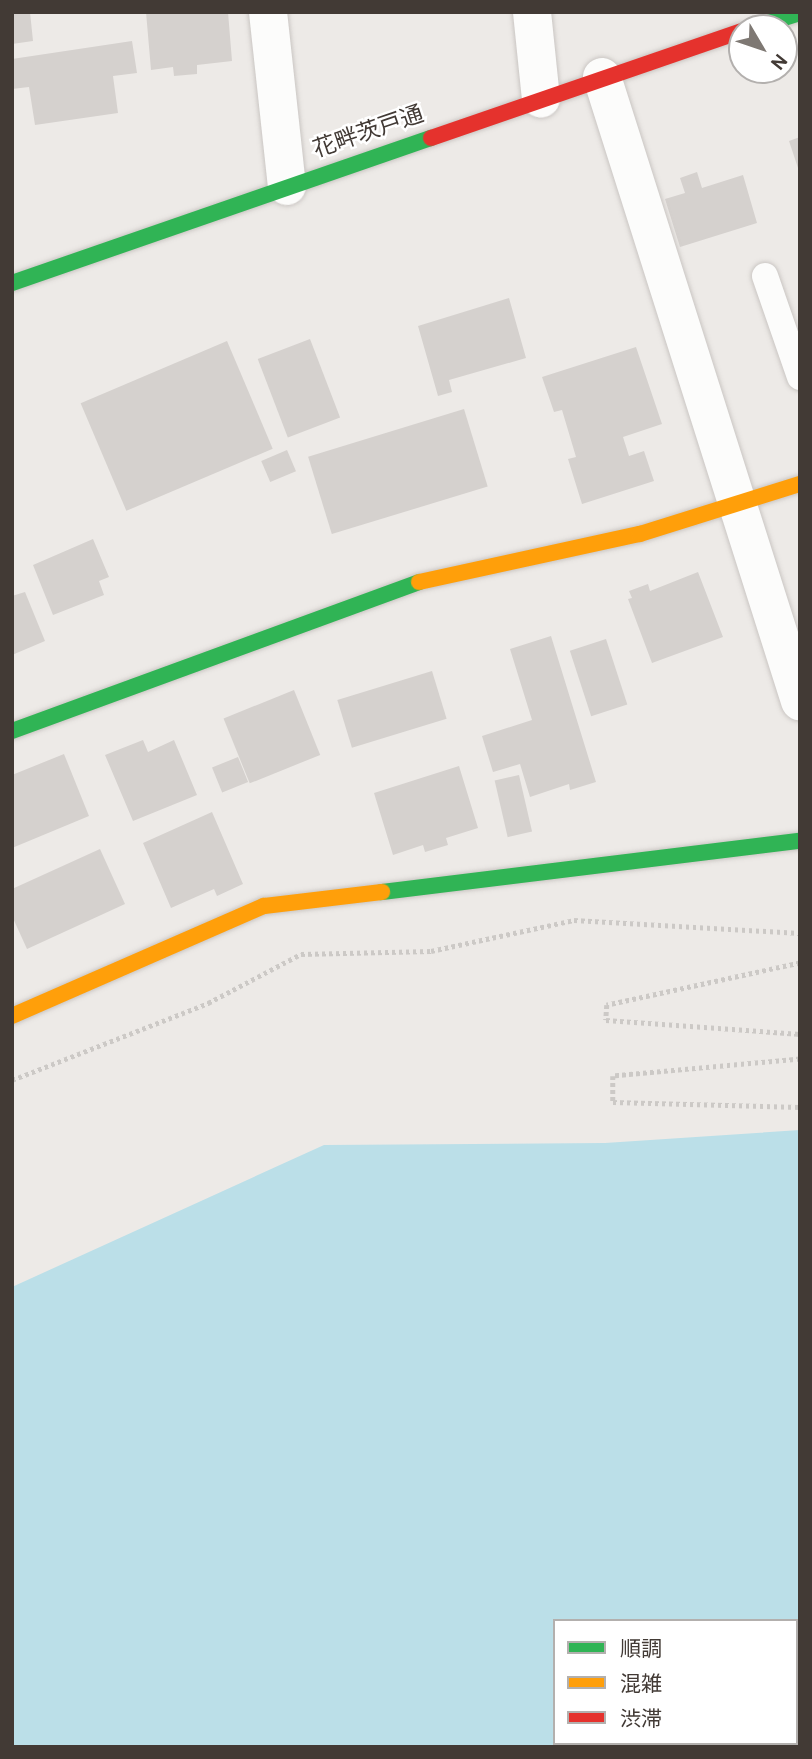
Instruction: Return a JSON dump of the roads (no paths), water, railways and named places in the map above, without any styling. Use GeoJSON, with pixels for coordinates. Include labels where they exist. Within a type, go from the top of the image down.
{"type":"FeatureCollection","features":[{"type":"Feature","properties":{"kind":"street"},"geometry":{"type":"LineString","coordinates":[[268,12],[287,186]]}},
{"type":"Feature","properties":{"kind":"street"},"geometry":{"type":"LineString","coordinates":[[532,12],[541,99]]}},
{"type":"Feature","properties":{"kind":"street","name":"花畔茨戸通"},"geometry":{"type":"LineString","coordinates":[[12,283],[602,77],[728,36]]}},
{"type":"Feature","properties":{"kind":"street"},"geometry":{"type":"LineString","coordinates":[[602,77],[735,508],[800,701]]}},
{"type":"Feature","properties":{"kind":"street"},"geometry":{"type":"LineString","coordinates":[[12,731],[395,587],[640,534],[735,508],[800,484]]}},
{"type":"Feature","properties":{"kind":"street"},"geometry":{"type":"LineString","coordinates":[[12,1016],[264,906],[800,841]]}},
{"type":"Feature","properties":{"kind":"lane"},"geometry":{"type":"LineString","coordinates":[[765,276],[800,377]]}},
{"type":"Feature","properties":{"kind":"water"},"geometry":{"type":"Polygon","coordinates":[[[800,1130],[800,1747],[12,1747],[12,1287],[324,1145],[605,1143],[800,1130]]]}}]}
